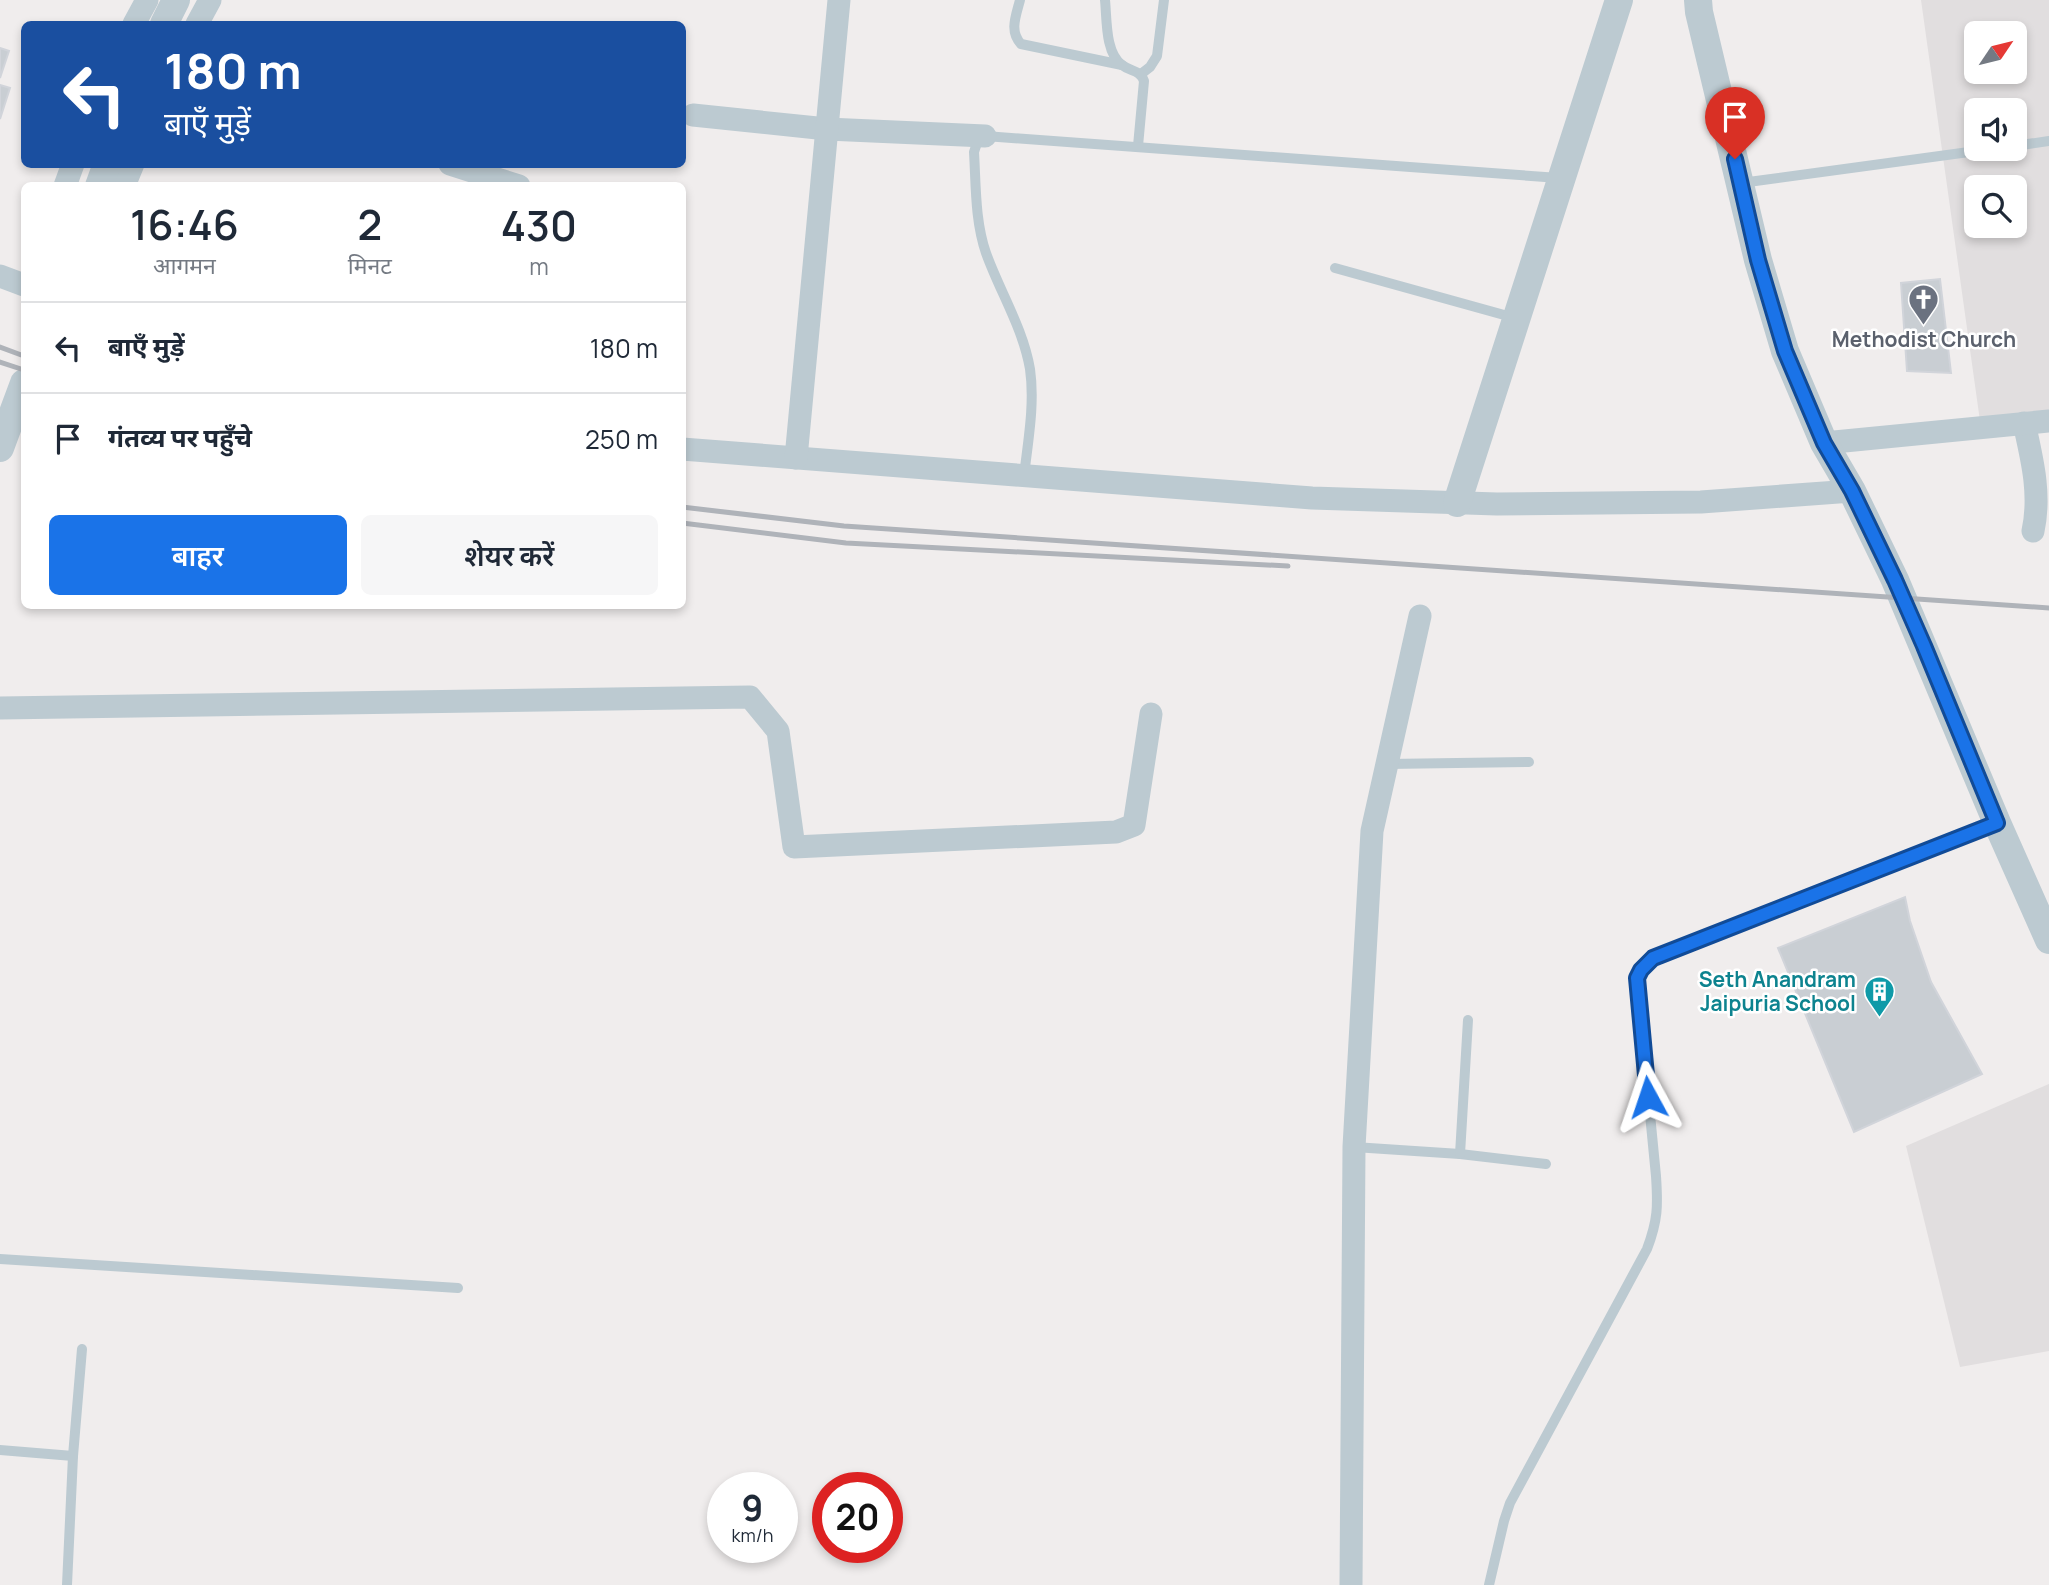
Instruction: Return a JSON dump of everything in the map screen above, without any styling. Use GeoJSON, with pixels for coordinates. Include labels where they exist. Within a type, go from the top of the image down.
{"type":"FeatureCollection","features":[{"type":"Feature","properties":{"kind":"street"},"geometry":{"type":"LineString","coordinates":[[136,21],[147,0]]}},
{"type":"Feature","properties":{"kind":"street"},"geometry":{"type":"LineString","coordinates":[[166,21],[176,0]]}},
{"type":"Feature","properties":{"kind":"street"},"geometry":{"type":"LineString","coordinates":[[199,21],[210,0]]}},
{"type":"Feature","properties":{"kind":"street"},"geometry":{"type":"LineString","coordinates":[[796,458],[839,0]]}},
{"type":"Feature","properties":{"kind":"street"},"geometry":{"type":"LineString","coordinates":[[1457,503],[1619,0]]}},
{"type":"Feature","properties":{"kind":"street"},"geometry":{"type":"LineString","coordinates":[[1698,0],[1758,260],[1785,351],[1824,443],[1852,491],[1895,580],[2049,940]]}},
{"type":"Feature","properties":{"kind":"street"},"geometry":{"type":"LineString","coordinates":[[693,115],[827,129],[985,136]]}},
{"type":"Feature","properties":{"kind":"street"},"geometry":{"type":"LineString","coordinates":[[463,168],[506,182]]}},
{"type":"Feature","properties":{"kind":"street"},"geometry":{"type":"LineString","coordinates":[[0,276],[21,284]]}},
{"type":"Feature","properties":{"kind":"street"},"geometry":{"type":"LineString","coordinates":[[0,448],[21,391]]}},
{"type":"Feature","properties":{"kind":"street"},"geometry":{"type":"LineString","coordinates":[[1824,443],[2049,421]]}},
{"type":"Feature","properties":{"kind":"street"},"geometry":{"type":"LineString","coordinates":[[2024,423],[2035,476],[2037,515],[2033,531]]}},
{"type":"Feature","properties":{"kind":"street"},"geometry":{"type":"LineString","coordinates":[[686,449],[1312,498],[1457,503],[1701,502],[1852,491]]}},
{"type":"Feature","properties":{"kind":"street"},"geometry":{"type":"LineString","coordinates":[[1351,1585],[1354,1147],[1372,831],[1420,616]]}},
{"type":"Feature","properties":{"kind":"street"},"geometry":{"type":"LineString","coordinates":[[0,708],[750,697],[778,730],[794,847],[1116,832],[1135,825],[1151,714]]}},
{"type":"Feature","properties":{"kind":"lane"},"geometry":{"type":"LineString","coordinates":[[1020,0],[1014,35],[1021,44],[1122,65],[1141,75],[1144,85],[1138,146]]}},
{"type":"Feature","properties":{"kind":"lane"},"geometry":{"type":"LineString","coordinates":[[1105,0],[1111,49],[1122,65]]}},
{"type":"Feature","properties":{"kind":"lane"},"geometry":{"type":"LineString","coordinates":[[1141,75],[1157,56],[1164,0]]}},
{"type":"Feature","properties":{"kind":"lane"},"geometry":{"type":"LineString","coordinates":[[1024,476],[1031,412],[1030,370],[1026,350],[981,234],[974,152],[977,143],[985,136],[1562,178]]}},
{"type":"Feature","properties":{"kind":"lane"},"geometry":{"type":"LineString","coordinates":[[2027,144],[2049,141]]}},
{"type":"Feature","properties":{"kind":"lane"},"geometry":{"type":"LineString","coordinates":[[1741,183],[1964,153]]}},
{"type":"Feature","properties":{"kind":"lane"},"geometry":{"type":"LineString","coordinates":[[1335,268],[1517,318]]}},
{"type":"Feature","properties":{"kind":"lane"},"geometry":{"type":"LineString","coordinates":[[1387,764],[1529,762]]}},
{"type":"Feature","properties":{"kind":"lane"},"geometry":{"type":"LineString","coordinates":[[1489,1585],[1510,1503],[1640,1261],[1656,1225],[1658,1203],[1637,978],[1641,970],[1653,958],[1997,823]]}},
{"type":"Feature","properties":{"kind":"lane"},"geometry":{"type":"LineString","coordinates":[[1460,1154],[1468,1020]]}},
{"type":"Feature","properties":{"kind":"lane"},"geometry":{"type":"LineString","coordinates":[[1354,1147],[1460,1154],[1546,1164]]}},
{"type":"Feature","properties":{"kind":"lane"},"geometry":{"type":"LineString","coordinates":[[0,1259],[458,1288]]}},
{"type":"Feature","properties":{"kind":"lane"},"geometry":{"type":"LineString","coordinates":[[67,1585],[73,1456],[82,1349]]}},
{"type":"Feature","properties":{"kind":"lane"},"geometry":{"type":"LineString","coordinates":[[0,1450],[73,1456]]}},
{"type":"Feature","properties":{"kind":"shaded area"},"geometry":{"type":"Polygon","coordinates":[[[1921,0],[2049,0],[2049,412],[1980,421],[1921,0]]]}},
{"type":"Feature","properties":{"kind":"shaded area"},"geometry":{"type":"Polygon","coordinates":[[[2049,1084],[2049,1351],[1960,1367],[1906,1146],[2049,1084]]]}},
{"type":"Feature","properties":{"kind":"building"},"geometry":{"type":"Polygon","coordinates":[[[0,48],[9,51],[0,78],[0,48]]]}},
{"type":"Feature","properties":{"kind":"building"},"geometry":{"type":"Polygon","coordinates":[[[0,85],[10,88],[0,119],[0,85]]]}},
{"type":"Feature","properties":{"kind":"building","name":"Methodist Church"},"geometry":{"type":"Polygon","coordinates":[[[1940,279],[1951,373],[1907,371],[1901,283],[1940,279]]]}},
{"type":"Feature","properties":{"kind":"building","name":"Seth Anandram Jaipuria School"},"geometry":{"type":"Polygon","coordinates":[[[1905,897],[1910,921],[1931,982],[1982,1074],[1854,1132],[1778,948],[1905,897]]]}},
{"type":"Feature","properties":{"kind":"railway"},"geometry":{"type":"LineString","coordinates":[[0,347],[21,355]]}},
{"type":"Feature","properties":{"kind":"railway"},"geometry":{"type":"LineString","coordinates":[[0,362],[21,369]]}},
{"type":"Feature","properties":{"kind":"railway"},"geometry":{"type":"LineString","coordinates":[[686,507],[844,526],[2049,608]]}},
{"type":"Feature","properties":{"kind":"railway"},"geometry":{"type":"LineString","coordinates":[[686,523],[846,543],[1288,566]]}},
{"type":"Feature","properties":{"kind":"place","name":"Methodist Church"},"geometry":{"type":"Point","coordinates":[1924,327]}},
{"type":"Feature","properties":{"kind":"place","name":"Seth Anandram Jaipuria School"},"geometry":{"type":"Point","coordinates":[1879,1019]}},
{"type":"Feature","properties":{"kind":"route"},"geometry":{"type":"LineString","coordinates":[[1648,1097],[1637,978],[1645,964],[1653,958],[1997,823],[1895,580],[1852,491],[1824,443],[1785,351],[1758,260],[1735,159]]}}]}
